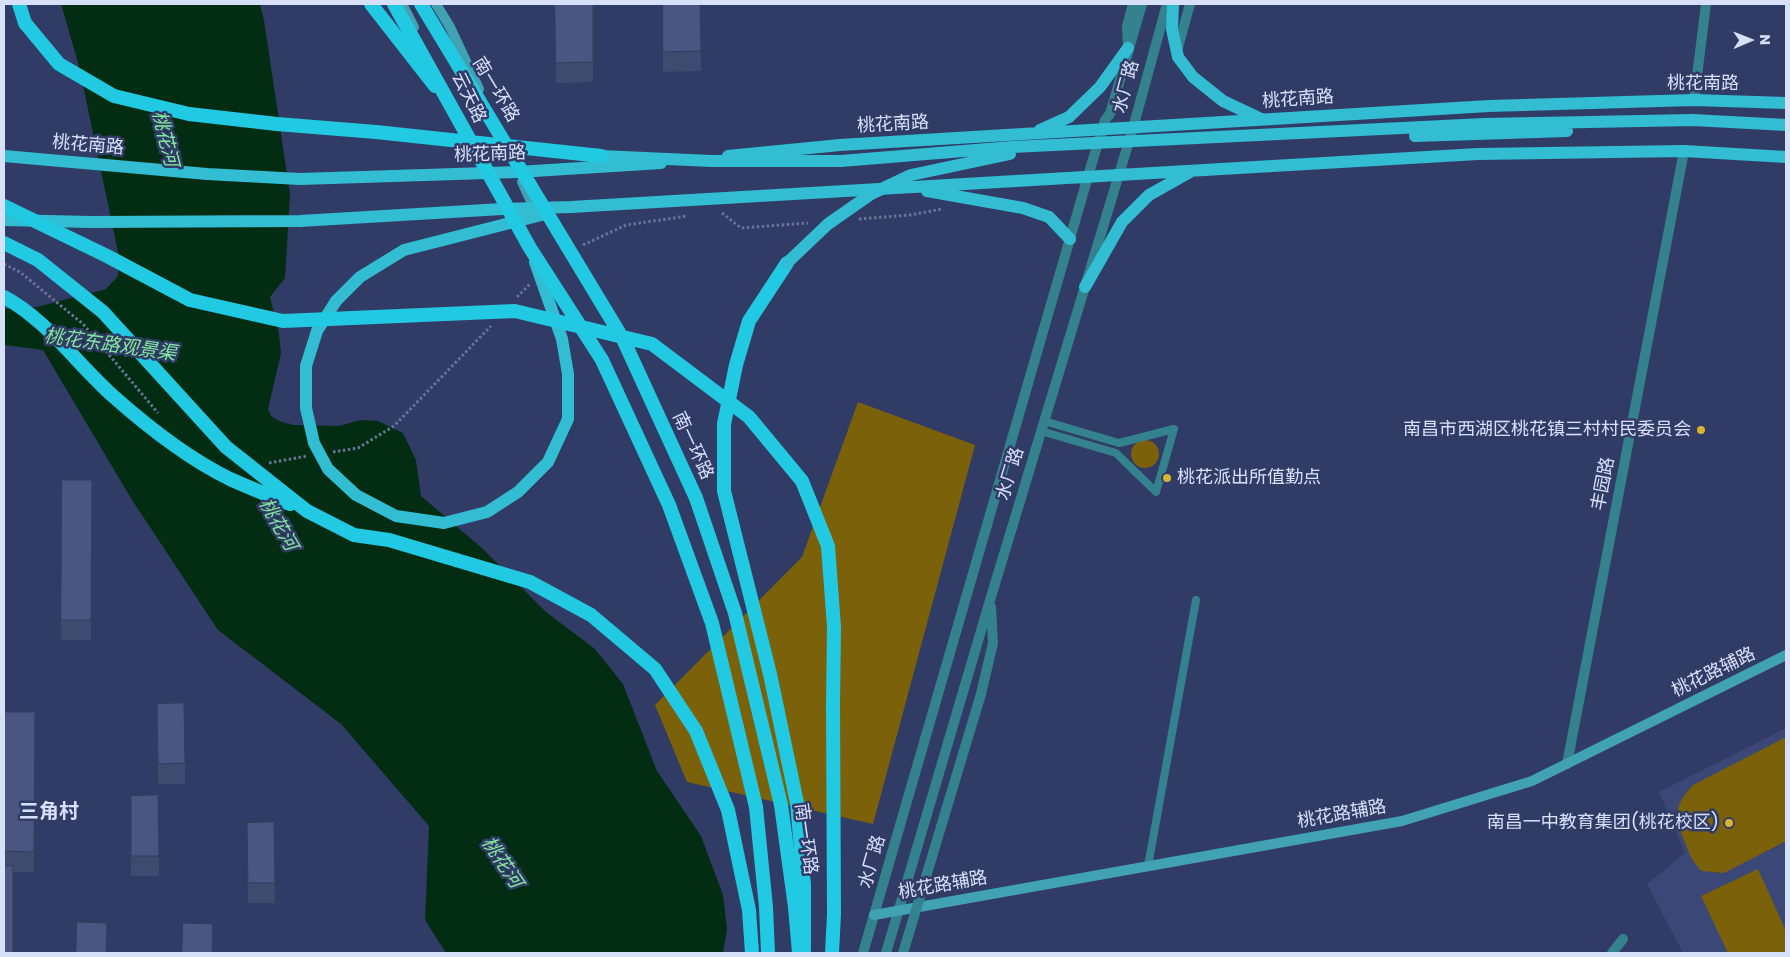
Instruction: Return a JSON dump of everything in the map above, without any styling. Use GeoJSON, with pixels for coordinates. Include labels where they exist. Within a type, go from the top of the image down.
{"type":"FeatureCollection","features":[{"type":"Feature","properties":{"kind":"highway"},"geometry":{"type":"LineString","coordinates":[[19,4],[25,23],[59,64],[114,96],[189,114],[601,156]]}},
{"type":"Feature","properties":{"kind":"highway"},"geometry":{"type":"LineString","coordinates":[[371,4],[449,103]]}},
{"type":"Feature","properties":{"kind":"highway"},"geometry":{"type":"LineString","coordinates":[[394,4],[530,248],[602,360],[669,505],[712,623],[756,807],[766,907],[768,953]]}},
{"type":"Feature","properties":{"kind":"highway","name":"南一环路"},"geometry":{"type":"LineString","coordinates":[[421,4],[623,339],[696,498],[735,613],[781,805],[796,907],[799,953]]}},
{"type":"Feature","properties":{"kind":"highway"},"geometry":{"type":"LineString","coordinates":[[4,206],[100,252],[190,300],[283,321],[516,311],[652,344],[749,417],[802,481],[828,546],[834,627],[834,914],[832,953]]}},
{"type":"Feature","properties":{"kind":"highway"},"geometry":{"type":"LineString","coordinates":[[4,243],[38,260],[103,312],[226,447],[307,511]]}},
{"type":"Feature","properties":{"kind":"highway"},"geometry":{"type":"LineString","coordinates":[[787,263],[749,322],[736,365],[724,424],[724,491],[770,674],[797,803],[804,885],[804,953]]}},
{"type":"Feature","properties":{"kind":"highway"},"geometry":{"type":"LineString","coordinates":[[4,297],[16,304],[40,324],[112,395],[171,444],[230,479],[307,511],[354,535],[389,540],[530,582],[591,615],[655,669],[696,731],[728,810],[749,910],[752,953]]}},
{"type":"Feature","properties":{"kind":"main road","name":"云天路"},"geometry":{"type":"LineString","coordinates":[[402,4],[452,100],[502,209]]}},
{"type":"Feature","properties":{"kind":"main road","name":"云天路"},"geometry":{"type":"LineString","coordinates":[[436,4],[450,27],[534,208]]}},
{"type":"Feature","properties":{"kind":"main road"},"geometry":{"type":"LineString","coordinates":[[1173,4],[1172,28],[1176,52],[1192,77],[1223,101],[1263,120]]}},
{"type":"Feature","properties":{"kind":"main road"},"geometry":{"type":"LineString","coordinates":[[1033,134],[1069,117],[1100,87],[1128,48]]}},
{"type":"Feature","properties":{"kind":"main road","name":"桃花南路"},"geometry":{"type":"LineString","coordinates":[[4,156],[207,174],[300,179],[518,172],[638,165],[840,145],[1489,106],[1694,100],[1786,103]]}},
{"type":"Feature","properties":{"kind":"main road"},"geometry":{"type":"LineString","coordinates":[[601,156],[711,161],[841,160],[1012,147],[1484,124],[1693,120],[1786,125]]}},
{"type":"Feature","properties":{"kind":"main road"},"geometry":{"type":"LineString","coordinates":[[787,263],[828,224],[871,194],[911,175],[1010,154],[1483,133],[1693,128],[1786,133]]}},
{"type":"Feature","properties":{"kind":"main road"},"geometry":{"type":"LineString","coordinates":[[4,220],[90,222],[300,221],[1478,154],[1684,151],[1786,157]]}},
{"type":"Feature","properties":{"kind":"main road"},"geometry":{"type":"LineString","coordinates":[[1085,287],[1122,222],[1148,195],[1193,170]]}},
{"type":"Feature","properties":{"kind":"main road"},"geometry":{"type":"LineString","coordinates":[[905,187],[1023,208],[1049,217],[1070,239]]}},
{"type":"Feature","properties":{"kind":"main road"},"geometry":{"type":"LineString","coordinates":[[530,248],[562,339],[568,374],[568,419],[548,462],[518,492],[487,512],[444,522],[396,516],[356,495],[328,469],[314,442],[306,408],[306,366],[317,331],[336,301],[360,277],[404,250],[571,207]]}},
{"type":"Feature","properties":{"kind":"main road","name":"桃花路辅路"},"geometry":{"type":"LineString","coordinates":[[874,915],[1402,821],[1532,781],[1786,655]]}},
{"type":"Feature","properties":{"kind":"street"},"geometry":{"type":"LineString","coordinates":[[1128,48],[1126,26],[1133,4]]}},
{"type":"Feature","properties":{"kind":"street","name":"水厂路"},"geometry":{"type":"LineString","coordinates":[[863,953],[1102,130],[1105,120],[1110,114],[1142,4]]}},
{"type":"Feature","properties":{"kind":"street","name":"水厂路"},"geometry":{"type":"LineString","coordinates":[[886,953],[991,597],[1133,128],[1166,4]]}},
{"type":"Feature","properties":{"kind":"street"},"geometry":{"type":"LineString","coordinates":[[1176,52],[1190,4]]}},
{"type":"Feature","properties":{"kind":"street"},"geometry":{"type":"LineString","coordinates":[[1694,100],[1706,4]]}},
{"type":"Feature","properties":{"kind":"street","name":"丰园路"},"geometry":{"type":"LineString","coordinates":[[1566,764],[1684,151]]}},
{"type":"Feature","properties":{"kind":"street"},"geometry":{"type":"LineString","coordinates":[[903,953],[981,694],[993,643],[991,597]]}},
{"type":"Feature","properties":{"kind":"street"},"geometry":{"type":"LineString","coordinates":[[1612,953],[1623,938]]}},
{"type":"Feature","properties":{"kind":"lane"},"geometry":{"type":"LineString","coordinates":[[1041,432],[1116,453],[1156,492],[1174,429],[1118,443],[1044,421]]}},
{"type":"Feature","properties":{"kind":"lane"},"geometry":{"type":"LineString","coordinates":[[1148,866],[1196,600]]}},
{"type":"Feature","properties":{"kind":"path"},"geometry":{"type":"LineString","coordinates":[[850,220],[910,215],[947,208]]}},
{"type":"Feature","properties":{"kind":"path"},"geometry":{"type":"LineString","coordinates":[[720,211],[741,228],[810,223]]}},
{"type":"Feature","properties":{"kind":"path"},"geometry":{"type":"LineString","coordinates":[[581,246],[626,225],[692,215]]}},
{"type":"Feature","properties":{"kind":"path"},"geometry":{"type":"LineString","coordinates":[[4,264],[20,272]]}},
{"type":"Feature","properties":{"kind":"path"},"geometry":{"type":"LineString","coordinates":[[511,304],[531,283]]}},
{"type":"Feature","properties":{"kind":"path"},"geometry":{"type":"LineString","coordinates":[[394,426],[492,326]]}},
{"type":"Feature","properties":{"kind":"shaded area"},"geometry":{"type":"Polygon","coordinates":[[[858,402],[975,445],[873,824],[687,782],[655,705],[802,557],[858,402]]]}},
{"type":"Feature","properties":{"kind":"shaded area"},"geometry":{"type":"Polygon","coordinates":[[[1145,440],[1155,444],[1159,454],[1155,464],[1145,468],[1135,464],[1131,454],[1135,444],[1145,440]]]}},
{"type":"Feature","properties":{"kind":"shaded area","name":"南昌一中教育集团(桃花校区)"},"geometry":{"type":"Polygon","coordinates":[[[1786,728],[1786,953],[1683,953],[1647,884],[1685,853],[1659,792],[1786,728]]]}},
{"type":"Feature","properties":{"kind":"shaded area"},"geometry":{"type":"Polygon","coordinates":[[[1786,737],[1786,841],[1724,873],[1702,871],[1690,856],[1680,830],[1677,816],[1683,798],[1693,785],[1786,737]]]}},
{"type":"Feature","properties":{"kind":"shaded area"},"geometry":{"type":"Polygon","coordinates":[[[1758,869],[1786,931],[1786,952],[1728,953],[1701,896],[1758,869]]]}},
{"type":"Feature","properties":{"kind":"water"},"geometry":{"type":"Polygon","coordinates":[[[61,4],[260,4],[290,194],[285,278],[270,297],[279,334],[281,353],[268,409],[271,416],[279,421],[293,425],[339,426],[361,420],[378,421],[403,433],[416,460],[421,496],[483,549],[546,612],[595,649],[623,684],[657,771],[701,836],[723,895],[727,929],[723,953],[446,953],[425,920],[429,826],[341,724],[218,630],[132,500],[43,350],[4,345],[4,309],[37,307],[106,289],[118,276],[119,257],[79,66],[61,4]]]}},
{"type":"Feature","properties":{"kind":"building"},"geometry":{"type":"Polygon","coordinates":[[[555,4],[593,4],[593,62],[556,63],[555,4]]]}},
{"type":"Feature","properties":{"kind":"building"},"geometry":{"type":"Polygon","coordinates":[[[663,4],[700,4],[701,51],[663,52],[663,4]]]}},
{"type":"Feature","properties":{"kind":"building"},"geometry":{"type":"Polygon","coordinates":[[[62,480],[92,480],[91,620],[61,620],[62,480]]]}},
{"type":"Feature","properties":{"kind":"building"},"geometry":{"type":"Polygon","coordinates":[[[184,703],[185,763],[158,764],[157,704],[184,703]]]}},
{"type":"Feature","properties":{"kind":"building"},"geometry":{"type":"Polygon","coordinates":[[[5,712],[35,712],[34,852],[4,851],[5,712]]]}},
{"type":"Feature","properties":{"kind":"building"},"geometry":{"type":"Polygon","coordinates":[[[158,795],[159,856],[131,856],[131,796],[158,795]]]}},
{"type":"Feature","properties":{"kind":"building"},"geometry":{"type":"Polygon","coordinates":[[[274,822],[275,883],[248,883],[247,823],[274,822]]]}},
{"type":"Feature","properties":{"kind":"building"},"geometry":{"type":"Polygon","coordinates":[[[4,866],[13,866],[13,953],[4,953],[4,866]]]}},
{"type":"Feature","properties":{"kind":"building"},"geometry":{"type":"Polygon","coordinates":[[[77,922],[107,923],[106,953],[76,953],[77,922]]]}},
{"type":"Feature","properties":{"kind":"building"},"geometry":{"type":"Polygon","coordinates":[[[183,923],[213,924],[212,953],[182,953],[183,923]]]}},
{"type":"Feature","properties":{"kind":"place","name":"南昌市西湖区桃花镇三村村民委员会"},"geometry":{"type":"Point","coordinates":[1701,430]}},
{"type":"Feature","properties":{"kind":"place","name":"桃花派出所值勤点"},"geometry":{"type":"Point","coordinates":[1167,478]}},
{"type":"Feature","properties":{"kind":"place","name":"南昌一中教育集团(桃花校区)"},"geometry":{"type":"Point","coordinates":[1729,823]}},
{"type":"Feature","properties":{"kind":"district","name":"三角村"},"geometry":{"type":"Point","coordinates":[49,813]}},
{"type":"Feature","properties":{"kind":"water label","name":"桃花河"},"geometry":{"type":"Point","coordinates":[164,139]}},
{"type":"Feature","properties":{"kind":"water label","name":"桃花东路观景渠"},"geometry":{"type":"Point","coordinates":[110,346]}},
{"type":"Feature","properties":{"kind":"water label","name":"桃花河"},"geometry":{"type":"Point","coordinates":[277,525]}},
{"type":"Feature","properties":{"kind":"water label","name":"桃花河"},"geometry":{"type":"Point","coordinates":[501,863]}}]}
